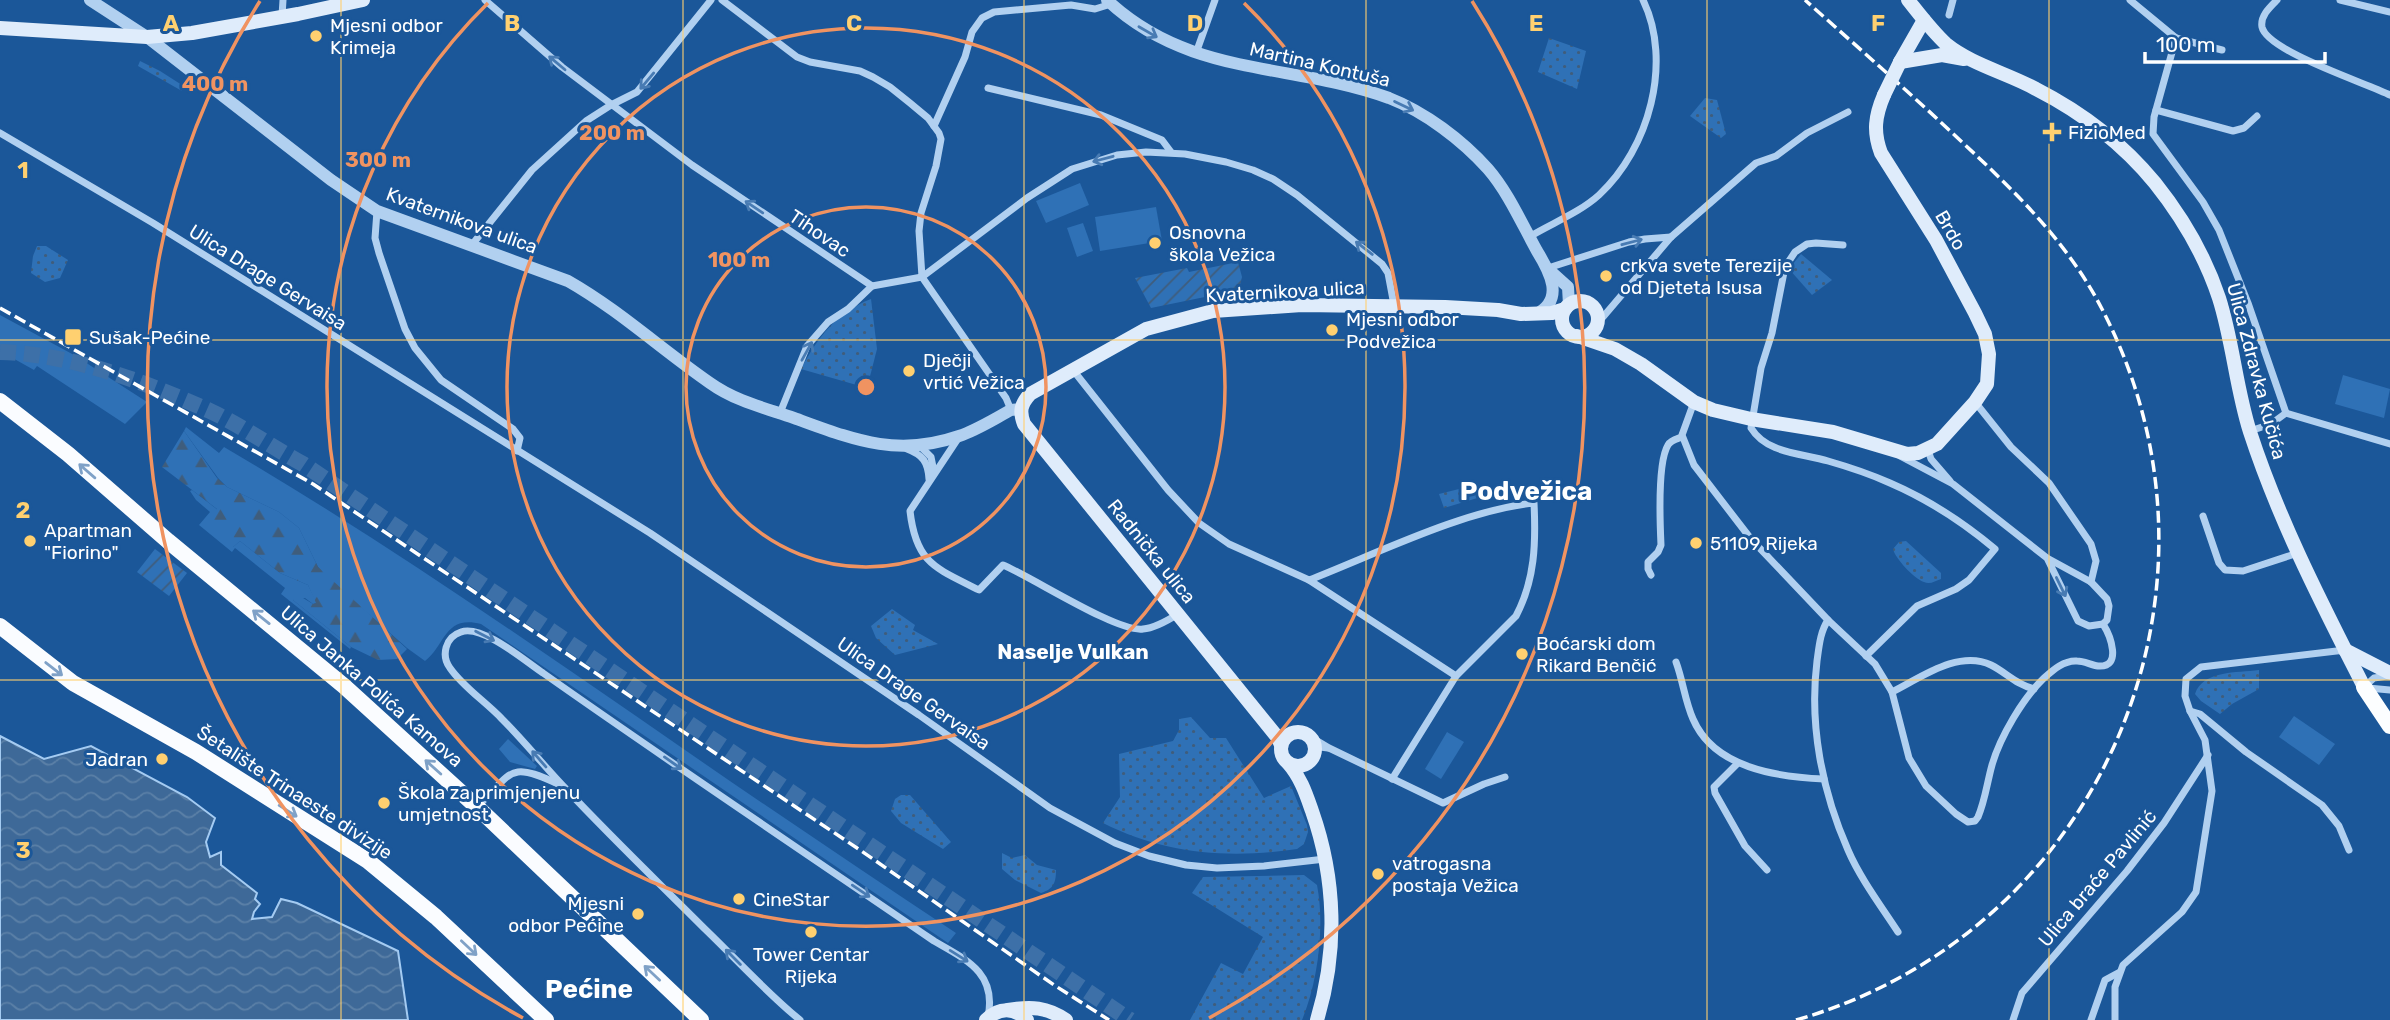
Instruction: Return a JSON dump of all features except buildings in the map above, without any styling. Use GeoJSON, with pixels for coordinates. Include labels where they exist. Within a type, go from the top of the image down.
{"type":"FeatureCollection","features":[{"type":"Feature","properties":{"kind":"highway"},"geometry":{"type":"LineString","coordinates":[[2364,687],[2390,726]]}},
{"type":"Feature","properties":{"kind":"main road"},"geometry":{"type":"LineString","coordinates":[[0,28],[147,37],[192,33],[363,0]]}},
{"type":"Feature","properties":{"kind":"main road","name":"Ulica Zdravka Kučića"},"geometry":{"type":"LineString","coordinates":[[1908,0],[1946,44],[2067,106],[2101,130],[2132,157],[2175,211],[2208,268],[2220,300],[2250,431],[2264,472],[2298,553],[2364,687]]}},
{"type":"Feature","properties":{"kind":"main road","name":"Brdo"},"geometry":{"type":"LineString","coordinates":[[1924,20],[1884,95],[1875,122],[1875,138],[1881,153],[1936,240],[1985,334],[1989,354],[1989,377],[1983,391],[1948,433],[1928,450]]}},
{"type":"Feature","properties":{"kind":"main road"},"geometry":{"type":"LineString","coordinates":[[1900,62],[1942,55],[1977,62]]}},
{"type":"Feature","properties":{"kind":"main road","name":"Kvaternikova ulica"},"geometry":{"type":"LineString","coordinates":[[1016,410],[1030,394],[1146,329],[1213,311],[1302,305],[1394,305],[1477,308],[1536,314],[1552,313],[1580,301],[1591,305],[1600,320],[1607,341],[1615,349]]}},
{"type":"Feature","properties":{"kind":"main road"},"geometry":{"type":"LineString","coordinates":[[1567,307],[1562,321],[1572,334],[1587,335],[1600,320]]}},
{"type":"Feature","properties":{"kind":"main road","name":"Kvaternikova ulica"},"geometry":{"type":"LineString","coordinates":[[1521,314],[1615,349],[1694,402],[1713,410],[1833,432],[1907,454],[1928,450]]}},
{"type":"Feature","properties":{"kind":"main road","name":"Ulica Janka Polića Kamova"},"geometry":{"type":"LineString","coordinates":[[0,401],[68,454],[168,541],[344,686],[477,807],[701,1020]]}},
{"type":"Feature","properties":{"kind":"main road","name":"Radnička ulica"},"geometry":{"type":"LineString","coordinates":[[1016,410],[1024,424],[1278,738],[1282,758],[1303,784]]}},
{"type":"Feature","properties":{"kind":"main road","name":"Šetalište Trinaeste divizije"},"geometry":{"type":"LineString","coordinates":[[0,626],[73,683],[196,752],[368,862],[436,917],[546,1020]]}},
{"type":"Feature","properties":{"kind":"main road"},"geometry":{"type":"LineString","coordinates":[[2345,650],[2390,674]]}},
{"type":"Feature","properties":{"kind":"main road","name":"Radnička ulica"},"geometry":{"type":"LineString","coordinates":[[1258,715],[1275,730],[1302,732],[1322,750],[1302,769],[1303,784],[1325,859],[1332,912],[1330,963],[1317,1020]]}},
{"type":"Feature","properties":{"kind":"main road"},"geometry":{"type":"LineString","coordinates":[[1281,746],[1291,733]]}},
{"type":"Feature","properties":{"kind":"main road"},"geometry":{"type":"LineString","coordinates":[[1288,764],[1296,767],[1306,765]]}},
{"type":"Feature","properties":{"kind":"main road"},"geometry":{"type":"LineString","coordinates":[[987,1019],[1001,1010],[1040,1007],[1052,1010],[1063,1018]]}},
{"type":"Feature","properties":{"kind":"main road"},"geometry":{"type":"LineString","coordinates":[[1008,1010],[1027,1020]]}},
{"type":"Feature","properties":{"kind":"main road"},"geometry":{"type":"LineString","coordinates":[[1043,1020],[1063,1018]]}},
{"type":"Feature","properties":{"kind":"street","name":"Kvaternikova ulica"},"geometry":{"type":"LineString","coordinates":[[90,0],[147,37],[331,180],[377,211],[568,281],[598,298],[713,385],[731,395],[841,435],[903,447],[959,436],[1016,410]]}},
{"type":"Feature","properties":{"kind":"street"},"geometry":{"type":"LineString","coordinates":[[282,17],[283,0]]}},
{"type":"Feature","properties":{"kind":"street","name":"Tihovac"},"geometry":{"type":"LineString","coordinates":[[485,0],[562,67],[692,165],[872,286]]}},
{"type":"Feature","properties":{"kind":"street"},"geometry":{"type":"LineString","coordinates":[[471,246],[532,170],[586,121],[637,92],[711,0]]}},
{"type":"Feature","properties":{"kind":"street"},"geometry":{"type":"LineString","coordinates":[[722,0],[797,57],[860,71],[890,86],[934,126],[941,139],[920,222],[922,278]]}},
{"type":"Feature","properties":{"kind":"street"},"geometry":{"type":"LineString","coordinates":[[1196,54],[1215,0]]}},
{"type":"Feature","properties":{"kind":"street"},"geometry":{"type":"LineString","coordinates":[[1529,237],[1589,203],[1601,193],[1619,171],[1636,141],[1648,111],[1654,76],[1655,36],[1643,0]]}},
{"type":"Feature","properties":{"kind":"street"},"geometry":{"type":"LineString","coordinates":[[1949,15],[1953,0]]}},
{"type":"Feature","properties":{"kind":"street"},"geometry":{"type":"LineString","coordinates":[[2130,0],[2176,38],[2222,50]]}},
{"type":"Feature","properties":{"kind":"street"},"geometry":{"type":"LineString","coordinates":[[2277,0],[2262,21],[2264,35],[2270,41],[2390,95]]}},
{"type":"Feature","properties":{"kind":"street"},"geometry":{"type":"LineString","coordinates":[[2340,0],[2390,12]]}},
{"type":"Feature","properties":{"kind":"street"},"geometry":{"type":"LineString","coordinates":[[934,126],[965,57],[972,32],[982,18],[994,12],[1072,5],[1095,9],[1109,2]]}},
{"type":"Feature","properties":{"kind":"street","name":"Martina Kontuša"},"geometry":{"type":"LineString","coordinates":[[1109,2],[1154,36],[1196,54],[1359,89],[1391,99],[1442,129],[1489,170],[1547,268],[1554,294],[1550,304],[1536,314]]}},
{"type":"Feature","properties":{"kind":"street"},"geometry":{"type":"LineString","coordinates":[[2176,38],[2156,110],[2153,134],[2203,202],[2219,230],[2248,303],[2286,413]]}},
{"type":"Feature","properties":{"kind":"street"},"geometry":{"type":"LineString","coordinates":[[780,413],[807,346],[828,322],[848,309],[872,286],[922,278],[1027,198],[1072,169],[1117,155],[1171,152],[1167,144],[1153,135],[1101,116],[988,88]]}},
{"type":"Feature","properties":{"kind":"street"},"geometry":{"type":"LineString","coordinates":[[2156,110],[2233,131],[2244,128],[2257,116]]}},
{"type":"Feature","properties":{"kind":"street"},"geometry":{"type":"LineString","coordinates":[[1600,320],[1671,237],[1756,163],[1776,156],[1807,133],[1848,112]]}},
{"type":"Feature","properties":{"kind":"street","name":"Ulica Drage Gervaisa"},"geometry":{"type":"LineString","coordinates":[[0,133],[153,223],[702,568],[919,715],[1050,808],[1115,844],[1169,862],[1217,868],[1325,859]]}},
{"type":"Feature","properties":{"kind":"street","name":"Kvaternikova ulica"},"geometry":{"type":"LineString","coordinates":[[1171,152],[1253,170],[1297,195],[1382,264],[1388,273],[1394,305]]}},
{"type":"Feature","properties":{"kind":"street"},"geometry":{"type":"LineString","coordinates":[[377,211],[376,238],[379,253],[405,329],[415,348],[440,380],[513,429],[520,438],[517,451]]}},
{"type":"Feature","properties":{"kind":"street"},"geometry":{"type":"LineString","coordinates":[[1547,268],[1629,242],[1671,237]]}},
{"type":"Feature","properties":{"kind":"street"},"geometry":{"type":"LineString","coordinates":[[1843,245],[1807,244],[1795,252],[1785,267],[1772,333],[1761,368],[1751,428],[1772,446],[1790,453],[1829,461],[1887,481],[1940,510],[1995,549],[1969,580],[1956,589],[1917,606],[1866,656]]}},
{"type":"Feature","properties":{"kind":"street","name":"Martina Kontuša"},"geometry":{"type":"LineString","coordinates":[[1547,268],[1568,287],[1567,307]]}},
{"type":"Feature","properties":{"kind":"street","name":"Radnička ulica"},"geometry":{"type":"LineString","coordinates":[[922,278],[1016,410]]}},
{"type":"Feature","properties":{"kind":"street"},"geometry":{"type":"LineString","coordinates":[[1073,369],[1168,490],[1199,523],[1229,544],[1309,580],[1455,676]]}},
{"type":"Feature","properties":{"kind":"street"},"geometry":{"type":"LineString","coordinates":[[1694,402],[1682,437],[1695,464],[1769,560],[1875,664],[1892,692],[1902,737],[1917,774],[1955,814],[1968,821],[1975,821],[1978,817],[1998,747],[2034,689],[2058,667],[2067,663],[2077,661],[2100,666],[2111,660],[2113,649],[2103,624]]}},
{"type":"Feature","properties":{"kind":"street"},"geometry":{"type":"LineString","coordinates":[[1975,402],[2011,447],[2049,483],[2091,544],[2096,562],[2091,582]]}},
{"type":"Feature","properties":{"kind":"street"},"geometry":{"type":"LineString","coordinates":[[2250,431],[2271,424],[2286,413]]}},
{"type":"Feature","properties":{"kind":"street"},"geometry":{"type":"LineString","coordinates":[[2286,413],[2390,444]]}},
{"type":"Feature","properties":{"kind":"street","name":"Kvaternikova ulica"},"geometry":{"type":"LineString","coordinates":[[959,436],[909,511],[920,551],[928,562],[979,590],[1003,565],[1120,625],[1141,630],[1178,614]]}},
{"type":"Feature","properties":{"kind":"street"},"geometry":{"type":"LineString","coordinates":[[1651,575],[1648,562],[1661,545],[1663,460],[1668,446],[1673,440],[1682,437]]}},
{"type":"Feature","properties":{"kind":"street"},"geometry":{"type":"LineString","coordinates":[[919,445],[931,457],[932,475]]}},
{"type":"Feature","properties":{"kind":"street"},"geometry":{"type":"LineString","coordinates":[[903,447],[920,455],[932,475]]}},
{"type":"Feature","properties":{"kind":"street","name":"Kvaternikova ulica"},"geometry":{"type":"LineString","coordinates":[[1928,450],[1939,469],[1953,484],[2047,558],[2091,582],[2107,599],[2107,620],[2103,624],[2089,626],[2078,621],[2047,558]]}},
{"type":"Feature","properties":{"kind":"street","name":"Kvaternikova ulica"},"geometry":{"type":"LineString","coordinates":[[1891,451],[1953,484]]}},
{"type":"Feature","properties":{"kind":"street"},"geometry":{"type":"LineString","coordinates":[[1309,580],[1448,525],[1516,505],[1534,503],[1534,560],[1516,616],[1455,676],[1392,779]]}},
{"type":"Feature","properties":{"kind":"street"},"geometry":{"type":"LineString","coordinates":[[2203,516],[2219,563],[2225,570],[2243,571],[2298,553]]}},
{"type":"Feature","properties":{"kind":"street"},"geometry":{"type":"LineString","coordinates":[[1828,620],[1822,631],[1818,652],[1814,702],[1816,738],[1824,779],[1848,851],[1898,933]]}},
{"type":"Feature","properties":{"kind":"street"},"geometry":{"type":"LineString","coordinates":[[800,1020],[755,979],[564,787],[511,728],[448,667],[445,652],[452,636],[471,630],[481,632],[934,941],[967,960],[981,973],[988,986],[991,998],[987,1019]]}},
{"type":"Feature","properties":{"kind":"street"},"geometry":{"type":"LineString","coordinates":[[2091,1020],[2105,980],[2118,973],[2131,957],[2182,912],[2196,892],[2212,791],[2205,740],[2185,696],[2186,679],[2202,667],[2345,650]]}},
{"type":"Feature","properties":{"kind":"street"},"geometry":{"type":"LineString","coordinates":[[1892,692],[1935,670],[1966,661],[1980,661],[1992,665],[2020,685],[2034,689]]}},
{"type":"Feature","properties":{"kind":"street"},"geometry":{"type":"LineString","coordinates":[[1676,663],[1695,723],[1715,749],[1738,763],[1800,778],[1824,779]]}},
{"type":"Feature","properties":{"kind":"street"},"geometry":{"type":"LineString","coordinates":[[2364,687],[2374,678],[2390,674]]}},
{"type":"Feature","properties":{"kind":"street"},"geometry":{"type":"LineString","coordinates":[[2364,687],[2390,690]]}},
{"type":"Feature","properties":{"kind":"street"},"geometry":{"type":"LineString","coordinates":[[2190,711],[2200,714],[2246,752],[2322,805],[2339,826],[2349,850]]}},
{"type":"Feature","properties":{"kind":"street"},"geometry":{"type":"LineString","coordinates":[[1322,750],[1443,803],[1504,777]]}},
{"type":"Feature","properties":{"kind":"street","name":"Ulica braće Pavlinić"},"geometry":{"type":"LineString","coordinates":[[2012,1020],[2022,993],[2157,833],[2208,755]]}},
{"type":"Feature","properties":{"kind":"street"},"geometry":{"type":"LineString","coordinates":[[1738,763],[1714,787],[1715,793],[1745,846],[1767,870]]}},
{"type":"Feature","properties":{"kind":"street"},"geometry":{"type":"LineString","coordinates":[[477,807],[508,774],[516,771],[526,772],[564,787]]}},
{"type":"Feature","properties":{"kind":"street"},"geometry":{"type":"LineString","coordinates":[[2115,1020],[2115,987],[2118,973]]}},
{"type":"Feature","properties":{"kind":"green space"},"geometry":{"type":"Polygon","coordinates":[[[1549,38],[1586,51],[1577,89],[1538,72],[1549,38]]]}},
{"type":"Feature","properties":{"kind":"green space"},"geometry":{"type":"Polygon","coordinates":[[[140,61],[185,87],[182,91],[138,66],[140,61]]]}},
{"type":"Feature","properties":{"kind":"green space"},"geometry":{"type":"Polygon","coordinates":[[[1705,98],[1717,100],[1726,134],[1721,138],[1690,116],[1705,98]]]}},
{"type":"Feature","properties":{"kind":"green space"},"geometry":{"type":"Polygon","coordinates":[[[1080,183],[1089,205],[1046,223],[1036,201],[1080,183]]]}},
{"type":"Feature","properties":{"kind":"green space"},"geometry":{"type":"Polygon","coordinates":[[[1156,207],[1162,241],[1100,251],[1095,217],[1156,207]]]}},
{"type":"Feature","properties":{"kind":"green space"},"geometry":{"type":"Polygon","coordinates":[[[1083,223],[1093,251],[1077,257],[1067,228],[1083,223]]]}},
{"type":"Feature","properties":{"kind":"green space"},"geometry":{"type":"Polygon","coordinates":[[[37,246],[46,246],[68,260],[60,278],[45,282],[31,273],[37,246]]]}},
{"type":"Feature","properties":{"kind":"green space"},"geometry":{"type":"Polygon","coordinates":[[[1801,254],[1832,280],[1812,295],[1789,269],[1801,254]]]}},
{"type":"Feature","properties":{"kind":"green space"},"geometry":{"type":"Polygon","coordinates":[[[1238,262],[1242,277],[1239,290],[1151,308],[1135,278],[1187,268],[1189,272],[1238,262]]]}},
{"type":"Feature","properties":{"kind":"green space"},"geometry":{"type":"Polygon","coordinates":[[[871,299],[877,349],[867,388],[801,369],[829,327],[848,311],[871,299]]]}},
{"type":"Feature","properties":{"kind":"green space"},"geometry":{"type":"Polygon","coordinates":[[[0,315],[74,355],[147,402],[125,424],[37,366],[34,370],[0,351],[0,315]]]}},
{"type":"Feature","properties":{"kind":"green space"},"geometry":{"type":"Polygon","coordinates":[[[2343,375],[2390,389],[2384,418],[2335,404],[2343,375]]]}},
{"type":"Feature","properties":{"kind":"green space"},"geometry":{"type":"Polygon","coordinates":[[[186,427],[219,453],[224,447],[433,578],[956,933],[948,943],[481,624],[469,622],[453,628],[425,661],[331,581],[318,567],[299,528],[279,512],[227,487],[184,431],[186,427]]]}},
{"type":"Feature","properties":{"kind":"green space"},"geometry":{"type":"Polygon","coordinates":[[[184,431],[217,478],[227,487],[279,512],[299,528],[318,567],[407,649],[397,659],[378,660],[351,647],[293,600],[298,595],[313,604],[316,603],[308,585],[280,573],[240,541],[232,548],[210,526],[217,509],[162,467],[184,431]]]}},
{"type":"Feature","properties":{"kind":"green space"},"geometry":{"type":"Polygon","coordinates":[[[1479,484],[1484,496],[1444,508],[1439,494],[1479,484]]]}},
{"type":"Feature","properties":{"kind":"green space"},"geometry":{"type":"Polygon","coordinates":[[[190,491],[218,510],[233,547],[240,541],[280,573],[308,585],[317,603],[313,604],[305,598],[293,600],[351,647],[350,649],[281,594],[285,588],[235,548],[232,552],[199,525],[210,512],[196,500],[190,491]]]}},
{"type":"Feature","properties":{"kind":"green space"},"geometry":{"type":"Polygon","coordinates":[[[1906,541],[1941,573],[1941,579],[1926,583],[1906,568],[1893,549],[1899,542],[1906,541]]]}},
{"type":"Feature","properties":{"kind":"green space"},"geometry":{"type":"Polygon","coordinates":[[[155,549],[187,573],[169,596],[137,572],[155,549]]]}},
{"type":"Feature","properties":{"kind":"green space"},"geometry":{"type":"Polygon","coordinates":[[[892,609],[915,625],[913,630],[938,644],[895,655],[876,638],[871,626],[892,609]]]}},
{"type":"Feature","properties":{"kind":"green space"},"geometry":{"type":"Polygon","coordinates":[[[2259,670],[2259,689],[2220,714],[2195,694],[2199,686],[2213,677],[2259,670]]]}},
{"type":"Feature","properties":{"kind":"green space"},"geometry":{"type":"Polygon","coordinates":[[[2294,716],[2335,744],[2319,765],[2279,737],[2294,716]]]}},
{"type":"Feature","properties":{"kind":"green space"},"geometry":{"type":"Polygon","coordinates":[[[1191,717],[1210,738],[1226,738],[1264,798],[1291,786],[1307,825],[1304,844],[1297,849],[1246,854],[1197,851],[1150,842],[1103,823],[1120,797],[1119,754],[1173,741],[1179,730],[1179,719],[1191,717]]]}},
{"type":"Feature","properties":{"kind":"green space"},"geometry":{"type":"Polygon","coordinates":[[[1447,732],[1464,742],[1441,779],[1425,769],[1447,732]]]}},
{"type":"Feature","properties":{"kind":"green space"},"geometry":{"type":"Polygon","coordinates":[[[508,739],[537,766],[535,769],[510,762],[499,749],[508,739]]]}},
{"type":"Feature","properties":{"kind":"green space"},"geometry":{"type":"Polygon","coordinates":[[[901,795],[910,795],[951,842],[943,849],[901,823],[891,811],[895,799],[901,795]]]}},
{"type":"Feature","properties":{"kind":"green space"},"geometry":{"type":"Polygon","coordinates":[[[1002,853],[1012,858],[1025,855],[1037,865],[1056,870],[1053,884],[1041,893],[1015,880],[1002,869],[1002,853]]]}},
{"type":"Feature","properties":{"kind":"green space"},"geometry":{"type":"Polygon","coordinates":[[[1304,875],[1317,885],[1320,936],[1316,971],[1302,1020],[1190,1020],[1221,963],[1243,974],[1263,937],[1192,893],[1203,877],[1304,875]]]}},
{"type":"Feature","properties":{"kind":"water"},"geometry":{"type":"Polygon","coordinates":[[[0,736],[44,759],[91,746],[187,797],[215,818],[206,842],[210,857],[221,852],[221,865],[257,893],[255,899],[260,904],[252,919],[272,917],[281,899],[297,903],[398,951],[408,1020],[0,1020],[0,736]]]}},
{"type":"Feature","properties":{"kind":"tunnel"},"geometry":{"type":"LineString","coordinates":[[0,352],[54,358],[134,380],[210,411],[303,464],[1130,1020]]}},
{"type":"Feature","properties":{"kind":"railway"},"geometry":{"type":"LineString","coordinates":[[1796,1020],[1903,976],[1993,912],[2065,831],[2118,737],[2150,634],[2159,526],[2143,416],[2102,309],[2087,283],[2033,212],[1930,113],[1805,0]]}},
{"type":"Feature","properties":{"kind":"railway"},"geometry":{"type":"LineString","coordinates":[[0,308],[313,484],[1109,1020]]}},
{"type":"Feature","properties":{"kind":"place","name":"Mjesni odbor Krimeja"},"geometry":{"type":"Point","coordinates":[316,36]}},
{"type":"Feature","properties":{"kind":"place","name":"FizioMed"},"geometry":{"type":"Point","coordinates":[2052,132]}},
{"type":"Feature","properties":{"kind":"place","name":"Osnovna škola Vežica"},"geometry":{"type":"Point","coordinates":[1155,243]}},
{"type":"Feature","properties":{"kind":"place","name":"crkva svete Terezije od Djeteta Isusa"},"geometry":{"type":"Point","coordinates":[1606,276]}},
{"type":"Feature","properties":{"kind":"place","name":"Mjesni odbor Podvežica"},"geometry":{"type":"Point","coordinates":[1332,330]}},
{"type":"Feature","properties":{"kind":"place","name":"Sušak-Pećine"},"geometry":{"type":"Point","coordinates":[73,337]}},
{"type":"Feature","properties":{"kind":"place","name":"Dječji vrtić Vežica"},"geometry":{"type":"Point","coordinates":[909,371]}},
{"type":"Feature","properties":{"kind":"place","name":"Apartman \"Fiorino\""},"geometry":{"type":"Point","coordinates":[30,541]}},
{"type":"Feature","properties":{"kind":"place","name":"51109 Rijeka"},"geometry":{"type":"Point","coordinates":[1696,543]}},
{"type":"Feature","properties":{"kind":"place","name":"Boćarski dom Rikard Benčić"},"geometry":{"type":"Point","coordinates":[1522,654]}},
{"type":"Feature","properties":{"kind":"place","name":"Jadran"},"geometry":{"type":"Point","coordinates":[162,759]}},
{"type":"Feature","properties":{"kind":"place","name":"Škola za primjenjenu umjetnost"},"geometry":{"type":"Point","coordinates":[384,803]}},
{"type":"Feature","properties":{"kind":"place","name":"vatrogasna postaja Vežica"},"geometry":{"type":"Point","coordinates":[1378,874]}},
{"type":"Feature","properties":{"kind":"place","name":"CineStar"},"geometry":{"type":"Point","coordinates":[739,899]}},
{"type":"Feature","properties":{"kind":"place","name":"Mjesni odbor Pećine"},"geometry":{"type":"Point","coordinates":[638,914]}},
{"type":"Feature","properties":{"kind":"place","name":"Tower Centar Rijeka"},"geometry":{"type":"Point","coordinates":[811,932]}},
{"type":"Feature","properties":{"kind":"district","name":"Podvežica"},"geometry":{"type":"Point","coordinates":[1526,491]}},
{"type":"Feature","properties":{"kind":"district","name":"Naselje Vulkan"},"geometry":{"type":"Point","coordinates":[1073,652]}},
{"type":"Feature","properties":{"kind":"district","name":"Pećine"},"geometry":{"type":"Point","coordinates":[589,989]}}]}
